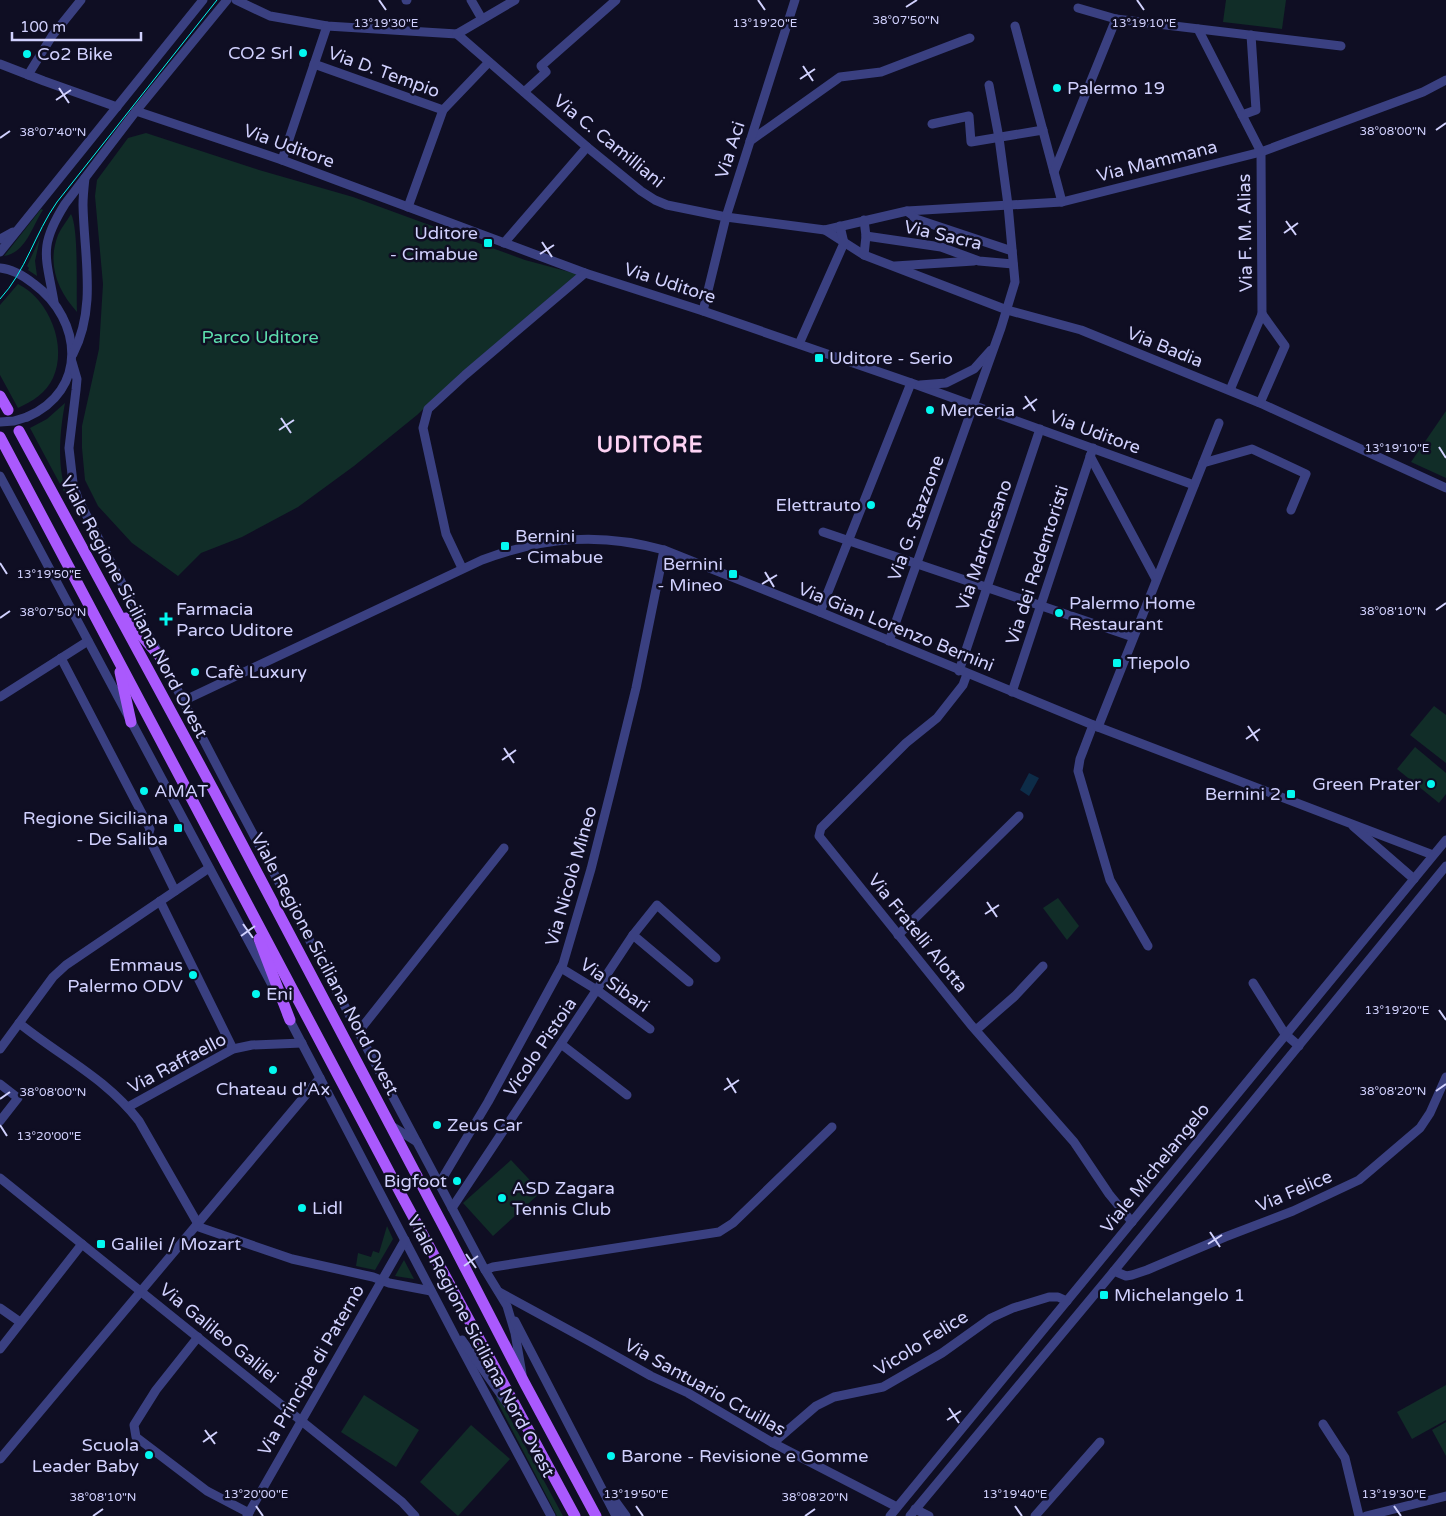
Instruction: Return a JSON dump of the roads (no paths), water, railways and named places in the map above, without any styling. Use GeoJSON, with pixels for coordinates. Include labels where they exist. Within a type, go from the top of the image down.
{"type":"FeatureCollection","features":[{"type":"Feature","properties":{"kind":"main road"},"geometry":{"type":"LineString","coordinates":[[0,396],[8,410]]}},
{"type":"Feature","properties":{"kind":"main road","name":"Viale Regione Siciliana Nord Ovest"},"geometry":{"type":"LineString","coordinates":[[19,431],[390,1125],[596,1516]]}},
{"type":"Feature","properties":{"kind":"main road","name":"Viale Regione Siciliana Nord Ovest"},"geometry":{"type":"LineString","coordinates":[[0,436],[403,1198],[575,1516]]}},
{"type":"Feature","properties":{"kind":"main road"},"geometry":{"type":"LineString","coordinates":[[112,603],[161,658]]}},
{"type":"Feature","properties":{"kind":"main road"},"geometry":{"type":"LineString","coordinates":[[118,658],[131,722]]}},
{"type":"Feature","properties":{"kind":"main road"},"geometry":{"type":"LineString","coordinates":[[239,886],[290,1020]]}},
{"type":"Feature","properties":{"kind":"street"},"geometry":{"type":"LineString","coordinates":[[28,75],[52,36],[81,0]]}},
{"type":"Feature","properties":{"kind":"street"},"geometry":{"type":"LineString","coordinates":[[0,252],[203,0]]}},
{"type":"Feature","properties":{"kind":"street"},"geometry":{"type":"LineString","coordinates":[[54,302],[46,256],[49,233],[65,204],[136,111],[227,0]]}},
{"type":"Feature","properties":{"kind":"street"},"geometry":{"type":"LineString","coordinates":[[236,0],[270,16],[327,26],[457,34],[515,0]]}},
{"type":"Feature","properties":{"kind":"street"},"geometry":{"type":"LineString","coordinates":[[471,0],[482,19]]}},
{"type":"Feature","properties":{"kind":"street"},"geometry":{"type":"LineString","coordinates":[[524,92],[546,72],[541,66],[616,0]]}},
{"type":"Feature","properties":{"kind":"street","name":"Via Aci"},"geometry":{"type":"LineString","coordinates":[[703,311],[726,217],[795,0]]}},
{"type":"Feature","properties":{"kind":"street"},"geometry":{"type":"LineString","coordinates":[[1078,8],[1116,19],[1341,46]]}},
{"type":"Feature","properties":{"kind":"street"},"geometry":{"type":"LineString","coordinates":[[1054,172],[1116,19]]}},
{"type":"Feature","properties":{"kind":"street"},"geometry":{"type":"LineString","coordinates":[[282,160],[327,26]]}},
{"type":"Feature","properties":{"kind":"street"},"geometry":{"type":"LineString","coordinates":[[1015,26],[1062,202]]}},
{"type":"Feature","properties":{"kind":"street"},"geometry":{"type":"LineString","coordinates":[[1198,29],[1261,152]]}},
{"type":"Feature","properties":{"kind":"street","name":"Via C. Camilliani"},"geometry":{"type":"LineString","coordinates":[[457,34],[587,147],[641,191],[655,200],[668,205],[726,217],[825,230]]}},
{"type":"Feature","properties":{"kind":"street"},"geometry":{"type":"LineString","coordinates":[[1242,115],[1256,110],[1251,35]]}},
{"type":"Feature","properties":{"kind":"street"},"geometry":{"type":"LineString","coordinates":[[750,141],[840,77],[881,72],[970,38]]}},
{"type":"Feature","properties":{"kind":"street"},"geometry":{"type":"LineString","coordinates":[[408,207],[443,110],[489,62]]}},
{"type":"Feature","properties":{"kind":"street"},"geometry":{"type":"LineString","coordinates":[[0,64],[117,107]]}},
{"type":"Feature","properties":{"kind":"street","name":"Via D. Tempio"},"geometry":{"type":"LineString","coordinates":[[314,64],[443,110]]}},
{"type":"Feature","properties":{"kind":"street","name":"Via Mammana"},"geometry":{"type":"LineString","coordinates":[[825,230],[906,211],[1062,202],[1261,152],[1423,92],[1446,80]]}},
{"type":"Feature","properties":{"kind":"street","name":"Via G. Stazzone"},"geometry":{"type":"LineString","coordinates":[[889,642],[974,405],[1015,282],[1008,205],[999,138],[989,85]]}},
{"type":"Feature","properties":{"kind":"street","name":"Via Uditore"},"geometry":{"type":"LineString","coordinates":[[136,111],[282,160],[585,273],[703,311],[914,384],[1040,429],[1092,452],[1194,485]]}},
{"type":"Feature","properties":{"kind":"street"},"geometry":{"type":"LineString","coordinates":[[932,124],[968,116],[971,142],[1043,130]]}},
{"type":"Feature","properties":{"kind":"street"},"geometry":{"type":"LineString","coordinates":[[504,243],[587,147]]}},
{"type":"Feature","properties":{"kind":"street","name":"Via F. M. Alias"},"geometry":{"type":"LineString","coordinates":[[1230,390],[1262,314],[1261,152]]}},
{"type":"Feature","properties":{"kind":"street"},"geometry":{"type":"LineString","coordinates":[[0,422],[14,421],[27,417],[47,406],[59,392],[69,375],[81,339],[87,309],[88,260],[83,205],[85,177]]}},
{"type":"Feature","properties":{"kind":"street"},"geometry":{"type":"LineString","coordinates":[[906,211],[916,218],[1012,250]]}},
{"type":"Feature","properties":{"kind":"street"},"geometry":{"type":"LineString","coordinates":[[864,220],[866,236],[864,255]]}},
{"type":"Feature","properties":{"kind":"street"},"geometry":{"type":"LineString","coordinates":[[0,239],[8,236],[21,226]]}},
{"type":"Feature","properties":{"kind":"street"},"geometry":{"type":"LineString","coordinates":[[799,344],[844,243],[840,226]]}},
{"type":"Feature","properties":{"kind":"street","name":"Via Badia"},"geometry":{"type":"LineString","coordinates":[[825,230],[864,255],[1007,310],[1081,330],[1230,390],[1446,488]]}},
{"type":"Feature","properties":{"kind":"street","name":"Via Sacra"},"geometry":{"type":"LineString","coordinates":[[866,236],[941,247],[979,261],[1013,264]]}},
{"type":"Feature","properties":{"kind":"street"},"geometry":{"type":"LineString","coordinates":[[892,266],[979,261]]}},
{"type":"Feature","properties":{"kind":"street"},"geometry":{"type":"LineString","coordinates":[[2,267],[24,276],[39,287],[54,302]]}},
{"type":"Feature","properties":{"kind":"street"},"geometry":{"type":"LineString","coordinates":[[462,568],[446,534],[423,428],[428,409],[465,374],[585,273]]}},
{"type":"Feature","properties":{"kind":"street","name":"Viale Regione Siciliana Nord Ovest"},"geometry":{"type":"LineString","coordinates":[[54,302],[66,324],[77,379],[69,448],[73,483],[78,499],[439,1184],[485,1270],[507,1306]]}},
{"type":"Feature","properties":{"kind":"street","name":"Via F. M. Alias"},"geometry":{"type":"LineString","coordinates":[[1260,403],[1285,346],[1262,314]]}},
{"type":"Feature","properties":{"kind":"street"},"geometry":{"type":"LineString","coordinates":[[820,612],[914,384],[946,383],[974,369],[994,346]]}},
{"type":"Feature","properties":{"kind":"street"},"geometry":{"type":"LineString","coordinates":[[1148,946],[1110,880],[1078,770],[1080,759],[1096,726],[1133,637],[1219,423]]}},
{"type":"Feature","properties":{"kind":"street","name":"Via Marchesano"},"geometry":{"type":"LineString","coordinates":[[963,673],[987,588],[1040,429]]}},
{"type":"Feature","properties":{"kind":"street"},"geometry":{"type":"LineString","coordinates":[[1203,463],[1252,449],[1306,474],[1291,510]]}},
{"type":"Feature","properties":{"kind":"street"},"geometry":{"type":"LineString","coordinates":[[1092,452],[1156,579]]}},
{"type":"Feature","properties":{"kind":"street","name":"Via dei Redentoristi"},"geometry":{"type":"LineString","coordinates":[[1012,692],[1092,452]]}},
{"type":"Feature","properties":{"kind":"street","name":"Viale Regione Siciliana Nord Ovest"},"geometry":{"type":"LineString","coordinates":[[0,476],[290,1020],[551,1516]]}},
{"type":"Feature","properties":{"kind":"street"},"geometry":{"type":"LineString","coordinates":[[823,532],[1133,637]]}},
{"type":"Feature","properties":{"kind":"street","name":"Via Gian Lorenzo Bernini"},"geometry":{"type":"LineString","coordinates":[[183,701],[462,568],[504,552],[550,541],[595,538],[642,544],[664,550],[1096,726],[1434,855]]}},
{"type":"Feature","properties":{"kind":"street","name":"Via Nicolò Mineo"},"geometry":{"type":"LineString","coordinates":[[439,1184],[488,1102],[561,968],[584,896],[610,795],[636,688],[664,550]]}},
{"type":"Feature","properties":{"kind":"street"},"geometry":{"type":"LineString","coordinates":[[0,697],[88,641]]}},
{"type":"Feature","properties":{"kind":"street"},"geometry":{"type":"LineString","coordinates":[[61,658],[150,829],[148,836],[175,891]]}},
{"type":"Feature","properties":{"kind":"street","name":"Via Fratelli Alotta"},"geometry":{"type":"LineString","coordinates":[[963,673],[963,685],[937,718],[906,743],[819,831],[820,838],[976,1030],[1074,1142],[1109,1194],[1132,1222]]}},
{"type":"Feature","properties":{"kind":"street"},"geometry":{"type":"LineString","coordinates":[[898,935],[1019,816]]}},
{"type":"Feature","properties":{"kind":"street","name":"Via Gian Lorenzo Bernini"},"geometry":{"type":"LineString","coordinates":[[1347,821],[1414,878]]}},
{"type":"Feature","properties":{"kind":"street","name":"Viale Michelangelo"},"geometry":{"type":"LineString","coordinates":[[890,1516],[1446,840]]}},
{"type":"Feature","properties":{"kind":"street"},"geometry":{"type":"LineString","coordinates":[[359,1031],[504,848]]}},
{"type":"Feature","properties":{"kind":"street","name":"Viale Michelangelo"},"geometry":{"type":"LineString","coordinates":[[912,1513],[1114,1271],[1446,866]]}},
{"type":"Feature","properties":{"kind":"street"},"geometry":{"type":"LineString","coordinates":[[0,1049],[53,977],[66,965],[209,868]]}},
{"type":"Feature","properties":{"kind":"street"},"geometry":{"type":"LineString","coordinates":[[160,901],[233,1050]]}},
{"type":"Feature","properties":{"kind":"street","name":"Vicolo Pistoia"},"geometry":{"type":"LineString","coordinates":[[452,1208],[633,935],[657,905],[716,958]]}},
{"type":"Feature","properties":{"kind":"street"},"geometry":{"type":"LineString","coordinates":[[633,935],[689,982]]}},
{"type":"Feature","properties":{"kind":"street"},"geometry":{"type":"LineString","coordinates":[[976,1030],[1015,996],[1043,966]]}},
{"type":"Feature","properties":{"kind":"street","name":"Via Sibari"},"geometry":{"type":"LineString","coordinates":[[561,968],[597,990],[650,1029]]}},
{"type":"Feature","properties":{"kind":"street"},"geometry":{"type":"LineString","coordinates":[[1253,983],[1285,1034],[1299,1046]]}},
{"type":"Feature","properties":{"kind":"street"},"geometry":{"type":"LineString","coordinates":[[19,1023],[107,1086],[128,1107],[139,1121],[197,1225],[292,1259],[431,1291]]}},
{"type":"Feature","properties":{"kind":"street","name":"Via Raffaello"},"geometry":{"type":"LineString","coordinates":[[128,1107],[233,1050],[252,1045],[302,1043]]}},
{"type":"Feature","properties":{"kind":"street"},"geometry":{"type":"LineString","coordinates":[[561,1044],[627,1094]]}},
{"type":"Feature","properties":{"kind":"street","name":"Via Felice"},"geometry":{"type":"LineString","coordinates":[[1114,1271],[1126,1276],[1132,1276],[1224,1237],[1293,1211],[1359,1180],[1420,1128],[1430,1113],[1446,1077]]}},
{"type":"Feature","properties":{"kind":"street"},"geometry":{"type":"LineString","coordinates":[[0,1459],[320,1078]]}},
{"type":"Feature","properties":{"kind":"street"},"geometry":{"type":"LineString","coordinates":[[0,1084],[18,1098],[0,1121]]}},
{"type":"Feature","properties":{"kind":"street"},"geometry":{"type":"LineString","coordinates":[[390,1125],[418,1142]]}},
{"type":"Feature","properties":{"kind":"street"},"geometry":{"type":"LineString","coordinates":[[485,1270],[493,1267],[719,1232],[733,1223],[832,1127]]}},
{"type":"Feature","properties":{"kind":"street","name":"Via Galileo Galilei"},"geometry":{"type":"LineString","coordinates":[[0,1178],[402,1502],[415,1516]]}},
{"type":"Feature","properties":{"kind":"street","name":"Via Principe di Paternò"},"geometry":{"type":"LineString","coordinates":[[248,1514],[300,1420],[405,1240]]}},
{"type":"Feature","properties":{"kind":"street"},"geometry":{"type":"LineString","coordinates":[[0,1349],[82,1244]]}},
{"type":"Feature","properties":{"kind":"street","name":"Via Santuario Cruillas"},"geometry":{"type":"LineString","coordinates":[[499,1292],[651,1376],[688,1393],[773,1443],[897,1507]]}},
{"type":"Feature","properties":{"kind":"street","name":"Vicolo Felice"},"geometry":{"type":"LineString","coordinates":[[773,1443],[816,1406],[834,1397],[883,1387],[942,1353],[991,1318],[1013,1308],[1049,1297],[1058,1297],[1067,1301]]}},
{"type":"Feature","properties":{"kind":"street"},"geometry":{"type":"LineString","coordinates":[[507,1306],[515,1333],[524,1382]]}},
{"type":"Feature","properties":{"kind":"street"},"geometry":{"type":"LineString","coordinates":[[507,1306],[536,1358],[550,1389],[616,1516]]}},
{"type":"Feature","properties":{"kind":"street"},"geometry":{"type":"LineString","coordinates":[[0,1308],[20,1322]]}},
{"type":"Feature","properties":{"kind":"street"},"geometry":{"type":"LineString","coordinates":[[442,1311],[534,1441]]}},
{"type":"Feature","properties":{"kind":"street"},"geometry":{"type":"LineString","coordinates":[[198,1337],[156,1390],[134,1425],[136,1437],[207,1491],[248,1514]]}},
{"type":"Feature","properties":{"kind":"street"},"geometry":{"type":"LineString","coordinates":[[1323,1424],[1345,1458],[1359,1516]]}},
{"type":"Feature","properties":{"kind":"street"},"geometry":{"type":"LineString","coordinates":[[512,1442],[545,1516]]}},
{"type":"Feature","properties":{"kind":"street"},"geometry":{"type":"LineString","coordinates":[[1035,1516],[1100,1442]]}},
{"type":"Feature","properties":{"kind":"street"},"geometry":{"type":"LineString","coordinates":[[597,1478],[626,1516]]}},
{"type":"Feature","properties":{"kind":"street"},"geometry":{"type":"LineString","coordinates":[[1366,1516],[1446,1496]]}},
{"type":"Feature","properties":{"kind":"street"},"geometry":{"type":"LineString","coordinates":[[912,1513],[929,1516]]}},
{"type":"Feature","properties":{"kind":"water"},"geometry":{"type":"Polygon","coordinates":[[[1029,773],[1039,778],[1029,796],[1020,790],[1029,773]]]}},
{"type":"Feature","properties":{"kind":"tram line"},"geometry":{"type":"LineString","coordinates":[[0,299],[17,276],[42,226],[57,202],[217,0]]}},
{"type":"Feature","properties":{"kind":"place","name":"CO2 Srl"},"geometry":{"type":"Point","coordinates":[303,53]}},
{"type":"Feature","properties":{"kind":"place","name":"Co2 Bike"},"geometry":{"type":"Point","coordinates":[27,54]}},
{"type":"Feature","properties":{"kind":"place","name":"Palermo 19"},"geometry":{"type":"Point","coordinates":[1057,88]}},
{"type":"Feature","properties":{"kind":"place","name":"Uditore - Cimabue"},"geometry":{"type":"Point","coordinates":[488,243]}},
{"type":"Feature","properties":{"kind":"place","name":"Uditore - Serio"},"geometry":{"type":"Point","coordinates":[819,358]}},
{"type":"Feature","properties":{"kind":"place","name":"Merceria"},"geometry":{"type":"Point","coordinates":[930,410]}},
{"type":"Feature","properties":{"kind":"place","name":"Elettrauto"},"geometry":{"type":"Point","coordinates":[871,505]}},
{"type":"Feature","properties":{"kind":"place","name":"Bernini - Cimabue"},"geometry":{"type":"Point","coordinates":[505,546]}},
{"type":"Feature","properties":{"kind":"place","name":"Bernini - Mineo"},"geometry":{"type":"Point","coordinates":[733,574]}},
{"type":"Feature","properties":{"kind":"place","name":"Palermo Home Restaurant"},"geometry":{"type":"Point","coordinates":[1059,613]}},
{"type":"Feature","properties":{"kind":"place","name":"Farmacia Parco Uditore"},"geometry":{"type":"Point","coordinates":[166,619]}},
{"type":"Feature","properties":{"kind":"place","name":"Tiepolo"},"geometry":{"type":"Point","coordinates":[1117,663]}},
{"type":"Feature","properties":{"kind":"place","name":"Cafè Luxury"},"geometry":{"type":"Point","coordinates":[195,672]}},
{"type":"Feature","properties":{"kind":"place","name":"Green Prater"},"geometry":{"type":"Point","coordinates":[1431,784]}},
{"type":"Feature","properties":{"kind":"place","name":"AMAT"},"geometry":{"type":"Point","coordinates":[144,791]}},
{"type":"Feature","properties":{"kind":"place","name":"Bernini 2"},"geometry":{"type":"Point","coordinates":[1291,794]}},
{"type":"Feature","properties":{"kind":"place","name":"Regione Siciliana - De Saliba"},"geometry":{"type":"Point","coordinates":[178,828]}},
{"type":"Feature","properties":{"kind":"place","name":"Emmaus Palermo ODV"},"geometry":{"type":"Point","coordinates":[193,975]}},
{"type":"Feature","properties":{"kind":"place","name":"Eni"},"geometry":{"type":"Point","coordinates":[256,994]}},
{"type":"Feature","properties":{"kind":"place","name":"Chateau d'Ax"},"geometry":{"type":"Point","coordinates":[273,1070]}},
{"type":"Feature","properties":{"kind":"place","name":"Zeus Car"},"geometry":{"type":"Point","coordinates":[437,1125]}},
{"type":"Feature","properties":{"kind":"place","name":"Bigfoot"},"geometry":{"type":"Point","coordinates":[457,1181]}},
{"type":"Feature","properties":{"kind":"place","name":"ASD Zagara Tennis Club"},"geometry":{"type":"Point","coordinates":[502,1198]}},
{"type":"Feature","properties":{"kind":"place","name":"Lidl"},"geometry":{"type":"Point","coordinates":[302,1208]}},
{"type":"Feature","properties":{"kind":"place","name":"Galilei / Mozart"},"geometry":{"type":"Point","coordinates":[101,1244]}},
{"type":"Feature","properties":{"kind":"place","name":"Michelangelo 1"},"geometry":{"type":"Point","coordinates":[1104,1295]}},
{"type":"Feature","properties":{"kind":"place","name":"Scuola Leader Baby"},"geometry":{"type":"Point","coordinates":[149,1455]}},
{"type":"Feature","properties":{"kind":"place","name":"Barone - Revisione e Gomme"},"geometry":{"type":"Point","coordinates":[611,1456]}},
{"type":"Feature","properties":{"kind":"district","name":"UDITORE"},"geometry":{"type":"Point","coordinates":[650,445]}},
{"type":"Feature","properties":{"kind":"park label","name":"Parco Uditore"},"geometry":{"type":"Point","coordinates":[260,337]}}]}
